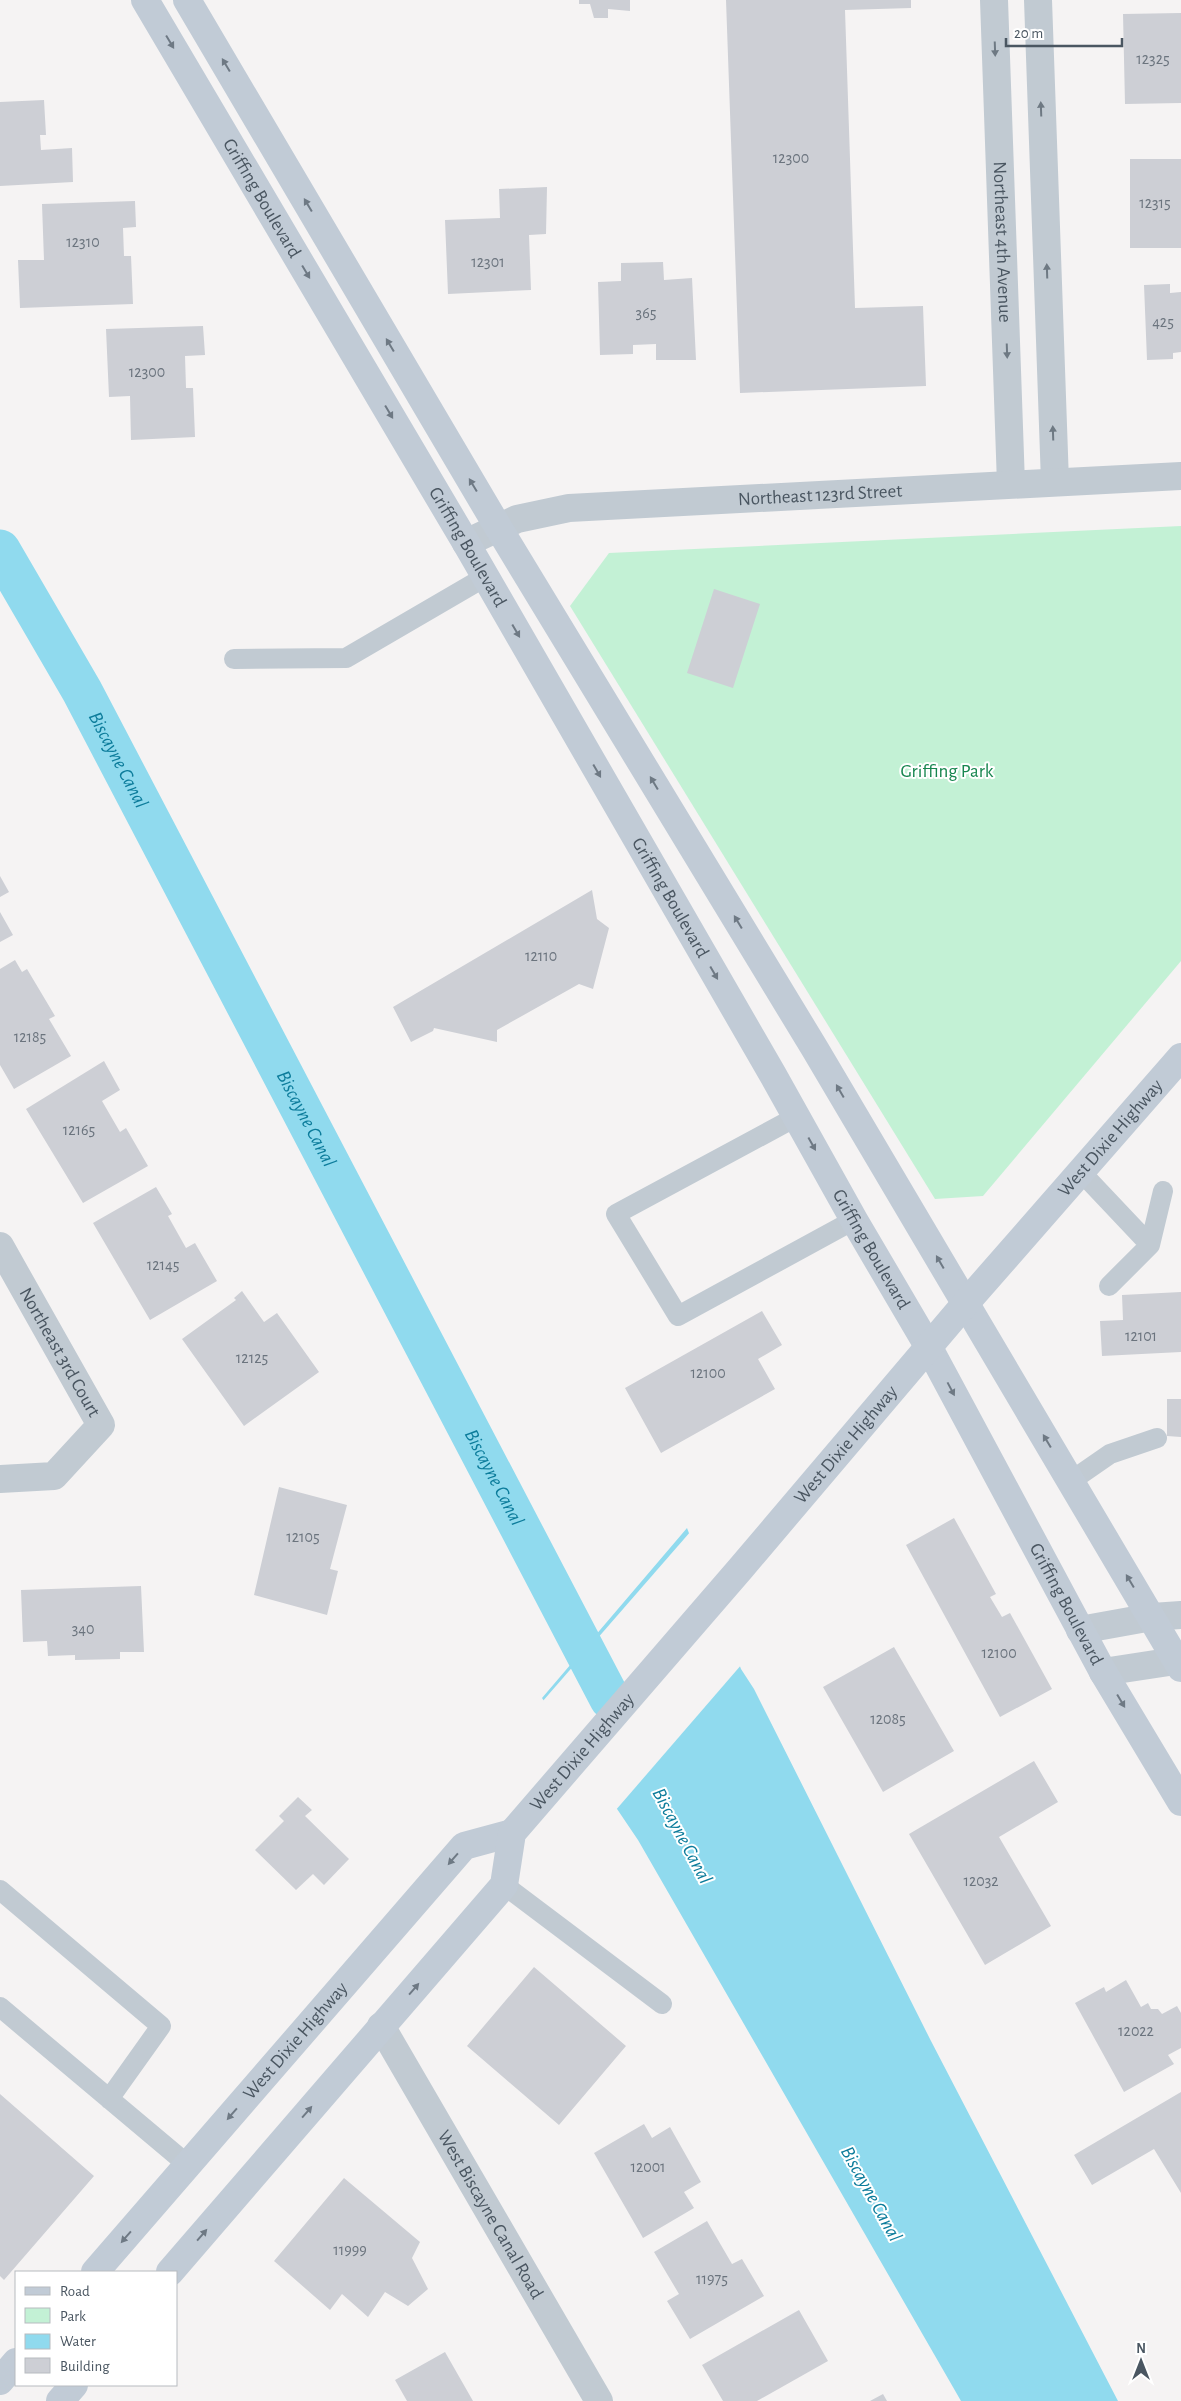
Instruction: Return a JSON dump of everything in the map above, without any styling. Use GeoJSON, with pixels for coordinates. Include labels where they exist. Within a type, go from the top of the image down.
{"type":"FeatureCollection","features":[{"type":"Feature","properties":{"kind":"street","name":"Griffing Boulevard"},"geometry":{"type":"LineString","coordinates":[[145,0],[466,543],[928,1346],[1103,1672],[1181,1802]]}},
{"type":"Feature","properties":{"kind":"street","name":"Griffing Boulevard"},"geometry":{"type":"LineString","coordinates":[[187,0],[498,527],[816,1050],[965,1304],[1180,1663]]}},
{"type":"Feature","properties":{"kind":"street","name":"Northeast 4th Avenue"},"geometry":{"type":"LineString","coordinates":[[994,0],[1011,484]]}},
{"type":"Feature","properties":{"kind":"street"},"geometry":{"type":"LineString","coordinates":[[1038,0],[1055,482]]}},
{"type":"Feature","properties":{"kind":"street","name":"Northeast 123rd Street"},"geometry":{"type":"LineString","coordinates":[[466,543],[498,527],[541,512],[592,506],[1181,476]]}},
{"type":"Feature","properties":{"kind":"street","name":"West Dixie Highway"},"geometry":{"type":"LineString","coordinates":[[96,2271],[464,1846],[512,1833],[741,1568],[928,1346],[1180,1060]]}},
{"type":"Feature","properties":{"kind":"street","name":"Northeast 3rd Court"},"geometry":{"type":"LineString","coordinates":[[0,1246],[101,1425],[54,1476],[0,1479]]}},
{"type":"Feature","properties":{"kind":"street"},"geometry":{"type":"LineString","coordinates":[[1080,1630],[1152,1617],[1181,1615]]}},
{"type":"Feature","properties":{"kind":"street"},"geometry":{"type":"LineString","coordinates":[[1103,1672],[1180,1663]]}},
{"type":"Feature","properties":{"kind":"street"},"geometry":{"type":"LineString","coordinates":[[171,2271],[504,1885],[512,1833]]}},
{"type":"Feature","properties":{"kind":"street","name":"West Biscayne Canal Road"},"geometry":{"type":"LineString","coordinates":[[381,2026],[599,2401]]}},
{"type":"Feature","properties":{"kind":"street"},"geometry":{"type":"LineString","coordinates":[[0,2381],[15,2363]]}},
{"type":"Feature","properties":{"kind":"street"},"geometry":{"type":"LineString","coordinates":[[60,2401],[73,2386]]}},
{"type":"Feature","properties":{"kind":"lane"},"geometry":{"type":"LineString","coordinates":[[234,659],[346,658],[485,577]]}},
{"type":"Feature","properties":{"kind":"lane"},"geometry":{"type":"LineString","coordinates":[[796,1117],[616,1214],[678,1316],[854,1220]]}},
{"type":"Feature","properties":{"kind":"lane"},"geometry":{"type":"LineString","coordinates":[[1081,1172],[1150,1245]]}},
{"type":"Feature","properties":{"kind":"lane"},"geometry":{"type":"LineString","coordinates":[[1109,1286],[1150,1245],[1163,1191]]}},
{"type":"Feature","properties":{"kind":"lane"},"geometry":{"type":"LineString","coordinates":[[1071,1481],[1110,1454],[1157,1438]]}},
{"type":"Feature","properties":{"kind":"lane"},"geometry":{"type":"LineString","coordinates":[[504,1885],[662,2004]]}},
{"type":"Feature","properties":{"kind":"lane"},"geometry":{"type":"LineString","coordinates":[[0,1890],[161,2026],[109,2099]]}},
{"type":"Feature","properties":{"kind":"lane"},"geometry":{"type":"LineString","coordinates":[[0,2007],[188,2165]]}},
{"type":"Feature","properties":{"kind":"green space","name":"Griffing Park"},"geometry":{"type":"Polygon","coordinates":[[[1181,526],[1181,961],[983,1196],[935,1199],[570,606],[609,553],[1181,526]]]}},
{"type":"Feature","properties":{"kind":"water"},"geometry":{"type":"Polygon","coordinates":[[[687,1528],[741,1669],[754,1689],[931,2041],[1118,2401],[961,2401],[638,1840],[542,1698],[687,1528]]]}},
{"type":"Feature","properties":{"kind":"pier"},"geometry":{"type":"Polygon","coordinates":[[[691,1531],[742,1664],[615,1811],[542,1702],[691,1531]]]}},
{"type":"Feature","properties":{"kind":"building"},"geometry":{"type":"Polygon","coordinates":[[[579,0],[630,0],[630,11],[608,9],[608,18],[594,18],[590,4],[579,4],[579,0]]]}},
{"type":"Feature","properties":{"kind":"building"},"geometry":{"type":"Polygon","coordinates":[[[726,0],[911,0],[911,8],[845,10],[855,308],[923,306],[926,386],[740,393],[726,0]]]}},
{"type":"Feature","properties":{"kind":"building"},"geometry":{"type":"Polygon","coordinates":[[[1181,13],[1181,103],[1125,104],[1123,14],[1181,13]]]}},
{"type":"Feature","properties":{"kind":"building"},"geometry":{"type":"Polygon","coordinates":[[[44,100],[46,135],[40,135],[41,150],[72,148],[73,182],[0,186],[0,102],[44,100]]]}},
{"type":"Feature","properties":{"kind":"building"},"geometry":{"type":"Polygon","coordinates":[[[1130,159],[1181,159],[1181,248],[1130,248],[1130,159]]]}},
{"type":"Feature","properties":{"kind":"building"},"geometry":{"type":"Polygon","coordinates":[[[547,187],[546,234],[529,235],[531,290],[448,294],[445,220],[500,218],[499,189],[547,187]]]}},
{"type":"Feature","properties":{"kind":"building"},"geometry":{"type":"Polygon","coordinates":[[[135,201],[136,227],[123,228],[124,256],[131,256],[133,304],[20,308],[18,260],[44,260],[42,204],[135,201]]]}},
{"type":"Feature","properties":{"kind":"building"},"geometry":{"type":"Polygon","coordinates":[[[663,262],[664,280],[692,278],[696,360],[656,360],[656,344],[633,345],[633,354],[600,355],[598,282],[621,281],[621,263],[663,262]]]}},
{"type":"Feature","properties":{"kind":"building"},"geometry":{"type":"Polygon","coordinates":[[[1170,284],[1170,293],[1181,292],[1181,352],[1173,353],[1173,359],[1147,360],[1144,285],[1170,284]]]}},
{"type":"Feature","properties":{"kind":"building"},"geometry":{"type":"Polygon","coordinates":[[[203,326],[205,355],[185,356],[186,388],[193,388],[195,437],[131,440],[130,396],[109,397],[106,329],[203,326]]]}},
{"type":"Feature","properties":{"kind":"building"},"geometry":{"type":"Polygon","coordinates":[[[714,589],[760,604],[733,688],[687,673],[714,589]]]}},
{"type":"Feature","properties":{"kind":"building"},"geometry":{"type":"Polygon","coordinates":[[[0,876],[9,892],[0,897],[0,876]]]}},
{"type":"Feature","properties":{"kind":"building"},"geometry":{"type":"Polygon","coordinates":[[[592,890],[597,919],[609,928],[593,989],[579,984],[497,1030],[497,1042],[434,1028],[433,1031],[411,1042],[393,1007],[592,890]]]}},
{"type":"Feature","properties":{"kind":"building"},"geometry":{"type":"Polygon","coordinates":[[[0,912],[13,935],[0,942],[0,912]]]}},
{"type":"Feature","properties":{"kind":"building"},"geometry":{"type":"Polygon","coordinates":[[[15,960],[22,972],[27,969],[55,1016],[49,1019],[71,1056],[14,1089],[0,1065],[0,969],[15,960]]]}},
{"type":"Feature","properties":{"kind":"building"},"geometry":{"type":"Polygon","coordinates":[[[104,1061],[120,1090],[102,1101],[120,1132],[126,1128],[148,1166],[83,1203],[26,1109],[104,1061]]]}},
{"type":"Feature","properties":{"kind":"building"},"geometry":{"type":"Polygon","coordinates":[[[156,1187],[172,1214],[168,1216],[186,1248],[195,1243],[217,1281],[150,1320],[93,1223],[156,1187]]]}},
{"type":"Feature","properties":{"kind":"building"},"geometry":{"type":"Polygon","coordinates":[[[242,1291],[264,1322],[277,1313],[319,1372],[244,1426],[182,1339],[236,1300],[234,1298],[242,1291]]]}},
{"type":"Feature","properties":{"kind":"building"},"geometry":{"type":"Polygon","coordinates":[[[1181,1292],[1181,1352],[1102,1356],[1100,1321],[1123,1320],[1122,1295],[1181,1292]]]}},
{"type":"Feature","properties":{"kind":"building"},"geometry":{"type":"Polygon","coordinates":[[[762,1311],[782,1345],[758,1359],[775,1389],[661,1453],[625,1388],[762,1311]]]}},
{"type":"Feature","properties":{"kind":"building"},"geometry":{"type":"Polygon","coordinates":[[[1167,1399],[1181,1399],[1181,1437],[1167,1436],[1167,1399]]]}},
{"type":"Feature","properties":{"kind":"building"},"geometry":{"type":"Polygon","coordinates":[[[279,1487],[347,1505],[330,1569],[338,1571],[327,1615],[254,1595],[279,1487]]]}},
{"type":"Feature","properties":{"kind":"building"},"geometry":{"type":"Polygon","coordinates":[[[954,1518],[996,1594],[990,1597],[1002,1617],[1010,1613],[1052,1689],[1000,1717],[906,1545],[954,1518]]]}},
{"type":"Feature","properties":{"kind":"building"},"geometry":{"type":"Polygon","coordinates":[[[141,1586],[144,1652],[120,1652],[120,1659],[75,1660],[75,1655],[48,1656],[47,1641],[23,1642],[21,1590],[141,1586]]]}},
{"type":"Feature","properties":{"kind":"building"},"geometry":{"type":"Polygon","coordinates":[[[894,1647],[954,1751],[883,1792],[823,1687],[894,1647]]]}},
{"type":"Feature","properties":{"kind":"building"},"geometry":{"type":"Polygon","coordinates":[[[1034,1761],[1058,1802],[999,1837],[1051,1926],[985,1965],[909,1834],[1034,1761]]]}},
{"type":"Feature","properties":{"kind":"building"},"geometry":{"type":"Polygon","coordinates":[[[298,1797],[312,1810],[305,1816],[349,1859],[324,1885],[313,1874],[296,1890],[255,1850],[284,1821],[279,1816],[298,1797]]]}},
{"type":"Feature","properties":{"kind":"building"},"geometry":{"type":"Polygon","coordinates":[[[534,1967],[626,2046],[559,2125],[467,2046],[534,1967]]]}},
{"type":"Feature","properties":{"kind":"building"},"geometry":{"type":"Polygon","coordinates":[[[1126,1980],[1141,2007],[1148,2003],[1151,2009],[1158,2009],[1162,2014],[1177,2006],[1181,2013],[1181,2048],[1168,2055],[1174,2064],[1124,2092],[1075,2003],[1104,1987],[1106,1992],[1126,1980]]]}},
{"type":"Feature","properties":{"kind":"building"},"geometry":{"type":"Polygon","coordinates":[[[1181,2092],[1181,2193],[1154,2149],[1092,2185],[1074,2155],[1181,2092]]]}},
{"type":"Feature","properties":{"kind":"building"},"geometry":{"type":"Polygon","coordinates":[[[0,2094],[94,2176],[4,2280],[0,2276],[0,2094]]]}},
{"type":"Feature","properties":{"kind":"building"},"geometry":{"type":"Polygon","coordinates":[[[644,2124],[652,2138],[670,2127],[701,2182],[684,2192],[694,2208],[643,2238],[594,2153],[644,2124]]]}},
{"type":"Feature","properties":{"kind":"building"},"geometry":{"type":"Polygon","coordinates":[[[344,2178],[420,2242],[412,2258],[428,2289],[408,2306],[385,2292],[368,2317],[342,2294],[330,2310],[274,2261],[344,2178]]]}},
{"type":"Feature","properties":{"kind":"building"},"geometry":{"type":"Polygon","coordinates":[[[707,2221],[732,2264],[742,2259],[764,2296],[690,2339],[667,2301],[679,2294],[654,2252],[707,2221]]]}},
{"type":"Feature","properties":{"kind":"building"},"geometry":{"type":"Polygon","coordinates":[[[799,2310],[828,2361],[757,2401],[723,2401],[702,2365],[799,2310]]]}},
{"type":"Feature","properties":{"kind":"building"},"geometry":{"type":"Polygon","coordinates":[[[445,2352],[473,2401],[407,2401],[395,2380],[445,2352]]]}},
{"type":"Feature","properties":{"kind":"building"},"geometry":{"type":"Polygon","coordinates":[[[883,2394],[887,2401],[870,2401],[883,2394]]]}},
{"type":"Feature","properties":{"kind":"waterway","name":"Biscayne Canal"},"geometry":{"type":"LineString","coordinates":[[0,550],[82,691],[610,1699]]}}]}
